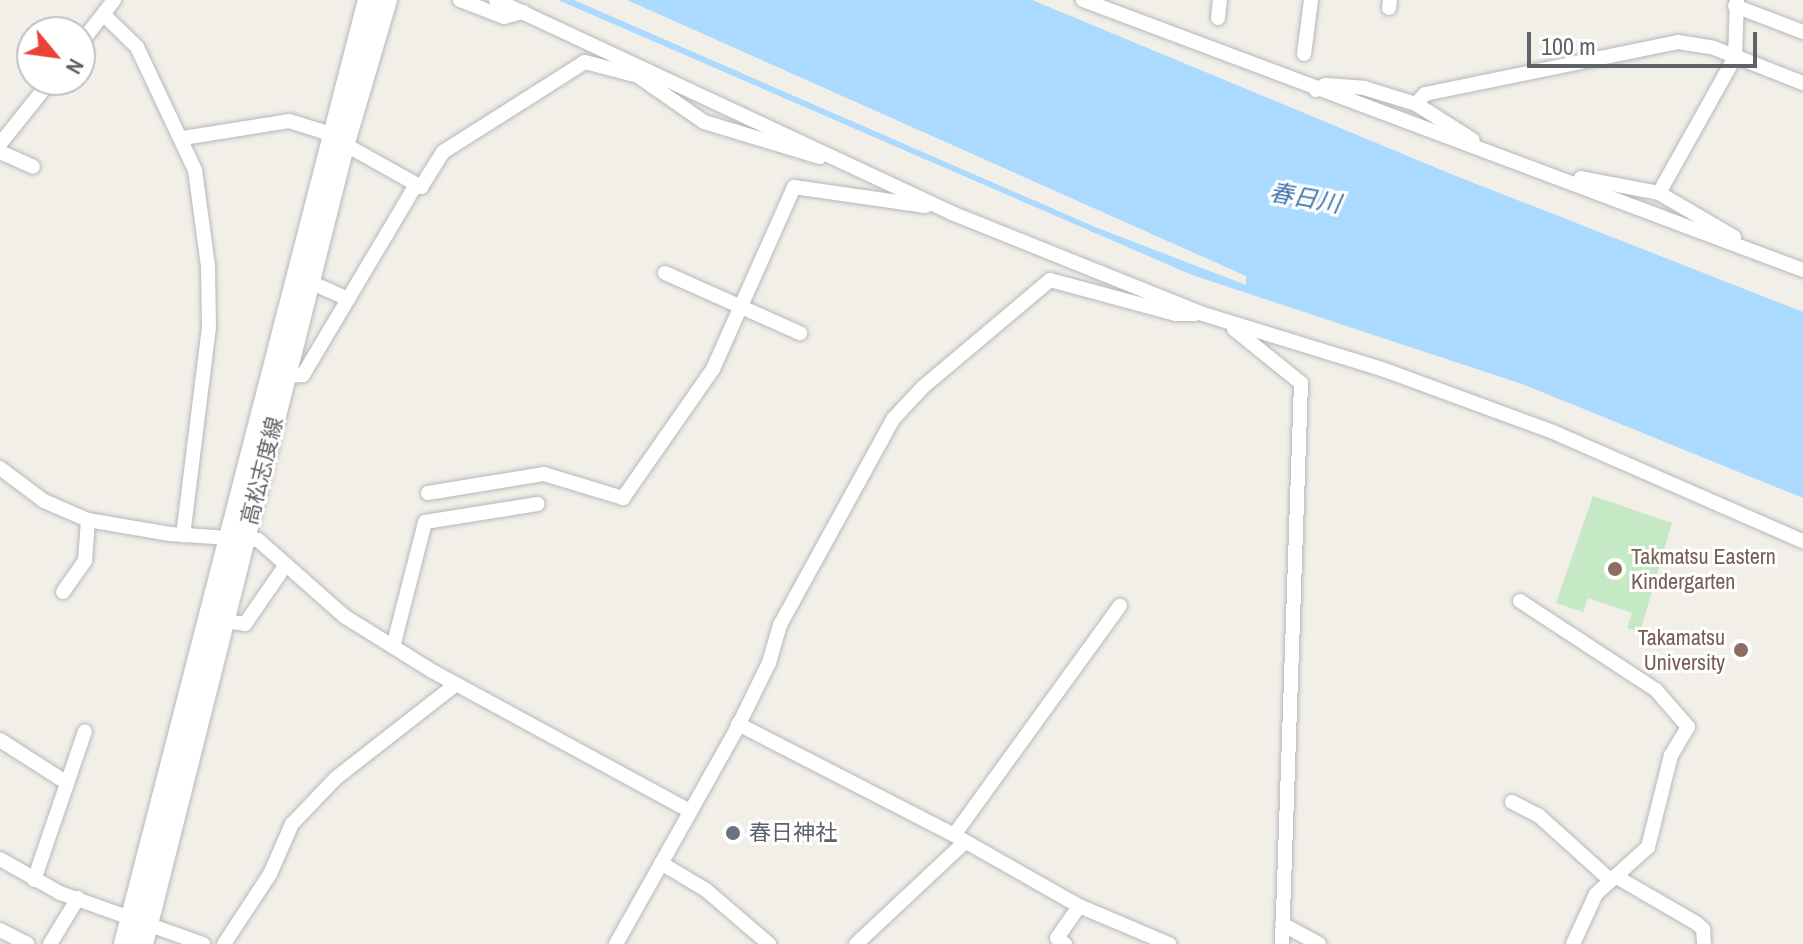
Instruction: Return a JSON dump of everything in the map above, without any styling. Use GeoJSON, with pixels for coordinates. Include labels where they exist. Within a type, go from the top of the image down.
{"type":"FeatureCollection","features":[{"type":"Feature","properties":{"kind":"main road","name":"高松志度線"},"geometry":{"type":"LineString","coordinates":[[124,944],[140,917],[224,621],[236,539],[286,376],[310,282],[368,0]]}},
{"type":"Feature","properties":{"kind":"main road","name":"高松志度線"},"geometry":{"type":"LineString","coordinates":[[143,944],[140,917],[337,141],[387,0]]}},
{"type":"Feature","properties":{"kind":"street"},"geometry":{"type":"LineString","coordinates":[[96,25],[114,0]]}},
{"type":"Feature","properties":{"kind":"street"},"geometry":{"type":"LineString","coordinates":[[460,0],[504,17],[523,12]]}},
{"type":"Feature","properties":{"kind":"street"},"geometry":{"type":"LineString","coordinates":[[496,0],[640,70],[942,208],[1203,314],[1382,369],[1539,427],[1658,474],[1803,541]]}},
{"type":"Feature","properties":{"kind":"street"},"geometry":{"type":"LineString","coordinates":[[1083,0],[1316,90],[1494,153],[1803,270]]}},
{"type":"Feature","properties":{"kind":"street"},"geometry":{"type":"LineString","coordinates":[[1218,18],[1220,0]]}},
{"type":"Feature","properties":{"kind":"street"},"geometry":{"type":"LineString","coordinates":[[1304,54],[1311,0]]}},
{"type":"Feature","properties":{"kind":"street"},"geometry":{"type":"LineString","coordinates":[[1659,193],[1735,57],[1736,3],[1803,32]]}},
{"type":"Feature","properties":{"kind":"street"},"geometry":{"type":"LineString","coordinates":[[104,15],[137,47],[183,138],[195,170],[203,225],[209,327],[183,535]]}},
{"type":"Feature","properties":{"kind":"street"},"geometry":{"type":"LineString","coordinates":[[1416,104],[1425,94],[1660,43],[1695,43],[1803,83]]}},
{"type":"Feature","properties":{"kind":"street"},"geometry":{"type":"LineString","coordinates":[[183,138],[289,121],[337,141],[421,187],[443,152],[576,64],[640,70],[704,122],[806,155],[838,160]]}},
{"type":"Feature","properties":{"kind":"street"},"geometry":{"type":"LineString","coordinates":[[1316,90],[1325,85],[1364,88],[1416,104],[1494,153]]}},
{"type":"Feature","properties":{"kind":"street"},"geometry":{"type":"LineString","coordinates":[[0,144],[38,96]]}},
{"type":"Feature","properties":{"kind":"street"},"geometry":{"type":"LineString","coordinates":[[0,152],[33,167]]}},
{"type":"Feature","properties":{"kind":"street"},"geometry":{"type":"LineString","coordinates":[[1563,179],[1659,193],[1770,257],[1803,262]]}},
{"type":"Feature","properties":{"kind":"street"},"geometry":{"type":"LineString","coordinates":[[286,376],[303,375],[416,185]]}},
{"type":"Feature","properties":{"kind":"street"},"geometry":{"type":"LineString","coordinates":[[428,493],[544,474],[623,498],[713,369],[794,187],[942,208]]}},
{"type":"Feature","properties":{"kind":"street"},"geometry":{"type":"LineString","coordinates":[[665,273],[800,333]]}},
{"type":"Feature","properties":{"kind":"street"},"geometry":{"type":"LineString","coordinates":[[616,944],[738,724],[769,663],[780,625],[878,443],[923,387],[1050,280],[1176,314],[1203,314]]}},
{"type":"Feature","properties":{"kind":"street"},"geometry":{"type":"LineString","coordinates":[[310,282],[348,299]]}},
{"type":"Feature","properties":{"kind":"street"},"geometry":{"type":"LineString","coordinates":[[1223,321],[1284,365],[1301,383],[1282,944]]}},
{"type":"Feature","properties":{"kind":"street"},"geometry":{"type":"LineString","coordinates":[[0,468],[44,501],[88,520],[183,535],[258,540],[344,616],[393,647],[455,685],[690,811]]}},
{"type":"Feature","properties":{"kind":"street"},"geometry":{"type":"LineString","coordinates":[[393,647],[425,522],[538,504]]}},
{"type":"Feature","properties":{"kind":"street"},"geometry":{"type":"LineString","coordinates":[[63,592],[85,561],[88,520]]}},
{"type":"Feature","properties":{"kind":"street"},"geometry":{"type":"LineString","coordinates":[[224,621],[245,624],[285,566]]}},
{"type":"Feature","properties":{"kind":"street"},"geometry":{"type":"LineString","coordinates":[[1520,601],[1656,690],[1688,727],[1671,755],[1648,847],[1612,877],[1573,944]]}},
{"type":"Feature","properties":{"kind":"street"},"geometry":{"type":"LineString","coordinates":[[856,944],[960,838],[1120,606]]}},
{"type":"Feature","properties":{"kind":"street"},"geometry":{"type":"LineString","coordinates":[[225,944],[270,874],[292,824],[336,778],[455,685]]}},
{"type":"Feature","properties":{"kind":"street"},"geometry":{"type":"LineString","coordinates":[[738,724],[960,838],[1079,906],[1169,944]]}},
{"type":"Feature","properties":{"kind":"street"},"geometry":{"type":"LineString","coordinates":[[34,880],[85,731]]}},
{"type":"Feature","properties":{"kind":"street"},"geometry":{"type":"LineString","coordinates":[[0,740],[67,783]]}},
{"type":"Feature","properties":{"kind":"street"},"geometry":{"type":"LineString","coordinates":[[1512,802],[1538,815],[1612,877],[1696,923],[1703,929],[1704,944]]}},
{"type":"Feature","properties":{"kind":"street"},"geometry":{"type":"LineString","coordinates":[[0,859],[34,880],[78,898],[140,917],[203,944]]}},
{"type":"Feature","properties":{"kind":"street"},"geometry":{"type":"LineString","coordinates":[[661,863],[706,890],[769,944]]}},
{"type":"Feature","properties":{"kind":"street"},"geometry":{"type":"LineString","coordinates":[[50,944],[78,898]]}},
{"type":"Feature","properties":{"kind":"street"},"geometry":{"type":"LineString","coordinates":[[1065,944],[1057,938],[1079,906]]}},
{"type":"Feature","properties":{"kind":"street"},"geometry":{"type":"LineString","coordinates":[[1282,924],[1319,944]]}},
{"type":"Feature","properties":{"kind":"street"},"geometry":{"type":"LineString","coordinates":[[0,930],[28,944]]}},
{"type":"Feature","properties":{"kind":"green space"},"geometry":{"type":"Polygon","coordinates":[[[1593,496],[1672,523],[1640,632],[1627,628],[1632,613],[1588,598],[1583,612],[1556,603],[1593,496]]]}},
{"type":"Feature","properties":{"kind":"water","name":"春日川"},"geometry":{"type":"Polygon","coordinates":[[[558,0],[574,0],[1095,227],[1246,285],[1246,276],[627,0],[1032,0],[1451,174],[1803,312],[1803,498],[1522,384],[1192,275],[558,0]]]}},
{"type":"Feature","properties":{"kind":"place","name":"Takmatsu Eastern Kindergarten"},"geometry":{"type":"Point","coordinates":[1615,569]}},
{"type":"Feature","properties":{"kind":"place","name":"Takamatsu University"},"geometry":{"type":"Point","coordinates":[1741,650]}},
{"type":"Feature","properties":{"kind":"place","name":"春日神社"},"geometry":{"type":"Point","coordinates":[733,833]}}]}
